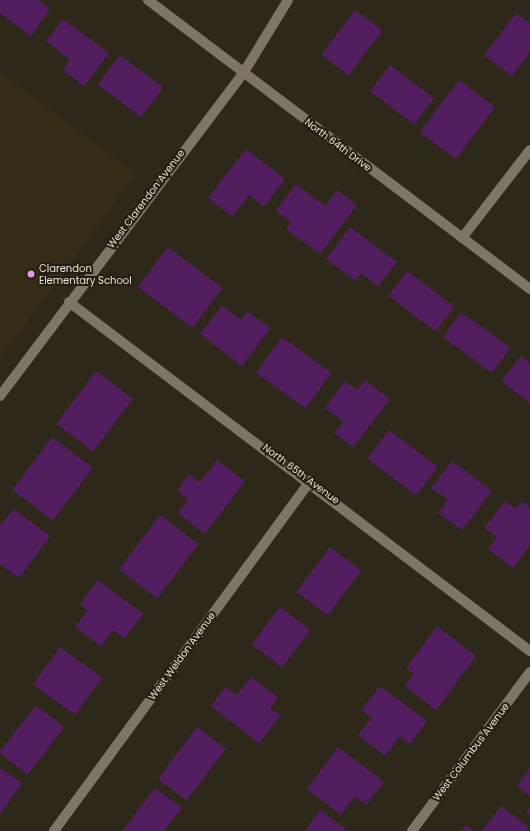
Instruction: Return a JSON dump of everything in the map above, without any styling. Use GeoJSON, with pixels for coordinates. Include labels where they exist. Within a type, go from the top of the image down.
{"type":"FeatureCollection","features":[{"type":"Feature","properties":{"kind":"street","name":"North 64th Drive"},"geometry":{"type":"LineString","coordinates":[[148,0],[530,288]]}},
{"type":"Feature","properties":{"kind":"street","name":"West Clarendon Avenue"},"geometry":{"type":"LineString","coordinates":[[0,396],[69,302],[244,72],[288,0]]}},
{"type":"Feature","properties":{"kind":"street"},"geometry":{"type":"LineString","coordinates":[[462,238],[530,150]]}},
{"type":"Feature","properties":{"kind":"street","name":"North 65th Avenue"},"geometry":{"type":"LineString","coordinates":[[69,302],[310,481],[530,651]]}},
{"type":"Feature","properties":{"kind":"street","name":"West Weldon Avenue"},"geometry":{"type":"LineString","coordinates":[[54,831],[310,481]]}},
{"type":"Feature","properties":{"kind":"street","name":"West Columbus Avenue"},"geometry":{"type":"LineString","coordinates":[[412,831],[530,672]]}},
{"type":"Feature","properties":{"kind":"shaded area","name":"Clarendon Elementary School"},"geometry":{"type":"Polygon","coordinates":[[[0,72],[136,174],[0,359],[0,72]]]}},
{"type":"Feature","properties":{"kind":"building"},"geometry":{"type":"Polygon","coordinates":[[[0,0],[38,0],[50,9],[31,36],[0,13],[0,0]]]}},
{"type":"Feature","properties":{"kind":"building"},"geometry":{"type":"Polygon","coordinates":[[[355,10],[382,30],[348,75],[321,55],[355,10]]]}},
{"type":"Feature","properties":{"kind":"building"},"geometry":{"type":"Polygon","coordinates":[[[516,13],[530,23],[530,52],[512,76],[484,55],[516,13]]]}},
{"type":"Feature","properties":{"kind":"building"},"geometry":{"type":"Polygon","coordinates":[[[63,19],[109,53],[84,86],[63,70],[70,60],[46,41],[63,19]]]}},
{"type":"Feature","properties":{"kind":"building"},"geometry":{"type":"Polygon","coordinates":[[[120,55],[163,87],[141,117],[98,85],[120,55]]]}},
{"type":"Feature","properties":{"kind":"building"},"geometry":{"type":"Polygon","coordinates":[[[390,65],[434,98],[414,124],[370,91],[390,65]]]}},
{"type":"Feature","properties":{"kind":"building"},"geometry":{"type":"Polygon","coordinates":[[[459,80],[495,107],[456,159],[420,132],[459,80]]]}},
{"type":"Feature","properties":{"kind":"building"},"geometry":{"type":"Polygon","coordinates":[[[246,149],[285,179],[264,207],[249,195],[232,216],[208,198],[246,149]]]}},
{"type":"Feature","properties":{"kind":"building"},"geometry":{"type":"Polygon","coordinates":[[[296,184],[325,206],[337,190],[357,205],[320,254],[286,229],[291,222],[276,211],[296,184]]]}},
{"type":"Feature","properties":{"kind":"building"},"geometry":{"type":"Polygon","coordinates":[[[350,227],[397,262],[378,286],[361,273],[356,281],[326,259],[350,227]]]}},
{"type":"Feature","properties":{"kind":"building"},"geometry":{"type":"Polygon","coordinates":[[[168,247],[222,288],[192,328],[138,287],[168,247]]]}},
{"type":"Feature","properties":{"kind":"building"},"geometry":{"type":"Polygon","coordinates":[[[407,271],[454,307],[435,331],[388,296],[407,271]]]}},
{"type":"Feature","properties":{"kind":"building"},"geometry":{"type":"Polygon","coordinates":[[[222,306],[241,320],[247,311],[270,328],[242,366],[200,334],[222,306]]]}},
{"type":"Feature","properties":{"kind":"building"},"geometry":{"type":"Polygon","coordinates":[[[461,312],[510,348],[492,373],[443,337],[461,312]]]}},
{"type":"Feature","properties":{"kind":"building"},"geometry":{"type":"Polygon","coordinates":[[[282,337],[331,373],[305,408],[256,373],[282,337]]]}},
{"type":"Feature","properties":{"kind":"building"},"geometry":{"type":"Polygon","coordinates":[[[521,356],[530,363],[530,403],[501,381],[521,356]]]}},
{"type":"Feature","properties":{"kind":"building"},"geometry":{"type":"Polygon","coordinates":[[[96,371],[133,399],[93,451],[56,424],[96,371]]]}},
{"type":"Feature","properties":{"kind":"building"},"geometry":{"type":"Polygon","coordinates":[[[365,380],[390,399],[353,447],[334,433],[343,421],[325,408],[345,381],[357,390],[365,380]]]}},
{"type":"Feature","properties":{"kind":"building"},"geometry":{"type":"Polygon","coordinates":[[[389,430],[438,467],[416,495],[367,459],[389,430]]]}},
{"type":"Feature","properties":{"kind":"building"},"geometry":{"type":"Polygon","coordinates":[[[52,437],[93,468],[53,520],[12,490],[52,437]]]}},
{"type":"Feature","properties":{"kind":"building"},"geometry":{"type":"Polygon","coordinates":[[[217,460],[245,481],[205,534],[178,513],[188,499],[177,491],[189,474],[200,482],[217,460]]]}},
{"type":"Feature","properties":{"kind":"building"},"geometry":{"type":"Polygon","coordinates":[[[452,461],[492,491],[462,530],[438,513],[448,500],[431,488],[452,461]]]}},
{"type":"Feature","properties":{"kind":"building"},"geometry":{"type":"Polygon","coordinates":[[[505,501],[516,509],[522,501],[530,507],[530,545],[513,568],[488,549],[497,537],[484,528],[505,501]]]}},
{"type":"Feature","properties":{"kind":"building"},"geometry":{"type":"Polygon","coordinates":[[[14,509],[50,536],[19,578],[0,564],[0,525],[14,509]]]}},
{"type":"Feature","properties":{"kind":"building"},"geometry":{"type":"Polygon","coordinates":[[[160,515],[198,544],[157,598],[119,569],[160,515]]]}},
{"type":"Feature","properties":{"kind":"building"},"geometry":{"type":"Polygon","coordinates":[[[330,547],[361,570],[327,615],[296,592],[330,547]]]}},
{"type":"Feature","properties":{"kind":"building"},"geometry":{"type":"Polygon","coordinates":[[[98,580],[143,614],[124,639],[113,630],[101,646],[75,627],[88,610],[80,604],[98,580]]]}},
{"type":"Feature","properties":{"kind":"building"},"geometry":{"type":"Polygon","coordinates":[[[280,607],[310,630],[282,667],[252,645],[280,607]]]}},
{"type":"Feature","properties":{"kind":"building"},"geometry":{"type":"Polygon","coordinates":[[[437,626],[476,656],[436,710],[405,686],[414,674],[406,668],[437,626]]]}},
{"type":"Feature","properties":{"kind":"building"},"geometry":{"type":"Polygon","coordinates":[[[60,647],[102,678],[75,715],[33,684],[60,647]]]}},
{"type":"Feature","properties":{"kind":"building"},"geometry":{"type":"Polygon","coordinates":[[[251,677],[278,697],[270,708],[280,715],[259,743],[211,706],[225,687],[237,695],[251,677]]]}},
{"type":"Feature","properties":{"kind":"building"},"geometry":{"type":"Polygon","coordinates":[[[380,686],[427,721],[410,744],[400,736],[385,756],[358,735],[372,718],[361,710],[380,686]]]}},
{"type":"Feature","properties":{"kind":"building"},"geometry":{"type":"Polygon","coordinates":[[[36,705],[64,727],[27,774],[0,753],[0,751],[36,705]]]}},
{"type":"Feature","properties":{"kind":"building"},"geometry":{"type":"Polygon","coordinates":[[[197,727],[226,749],[187,801],[158,779],[197,727]]]}},
{"type":"Feature","properties":{"kind":"building"},"geometry":{"type":"Polygon","coordinates":[[[338,747],[384,782],[366,805],[355,796],[341,815],[307,789],[338,747]]]}},
{"type":"Feature","properties":{"kind":"building"},"geometry":{"type":"Polygon","coordinates":[[[0,768],[22,783],[0,814],[0,768]]]}},
{"type":"Feature","properties":{"kind":"building"},"geometry":{"type":"Polygon","coordinates":[[[530,768],[530,796],[517,786],[530,768]]]}},
{"type":"Feature","properties":{"kind":"building"},"geometry":{"type":"Polygon","coordinates":[[[155,788],[182,808],[164,831],[122,831],[155,788]]]}},
{"type":"Feature","properties":{"kind":"building"},"geometry":{"type":"Polygon","coordinates":[[[501,806],[529,827],[526,831],[482,831],[501,806]]]}},
{"type":"Feature","properties":{"kind":"building"},"geometry":{"type":"Polygon","coordinates":[[[530,807],[530,815],[526,812],[530,807]]]}},
{"type":"Feature","properties":{"kind":"building"},"geometry":{"type":"Polygon","coordinates":[[[320,810],[348,831],[305,831],[320,810]]]}},
{"type":"Feature","properties":{"kind":"building"},"geometry":{"type":"Polygon","coordinates":[[[466,825],[474,831],[461,831],[466,825]]]}},
{"type":"Feature","properties":{"kind":"place","name":"Clarendon Elementary School"},"geometry":{"type":"Point","coordinates":[31,274]}}]}
